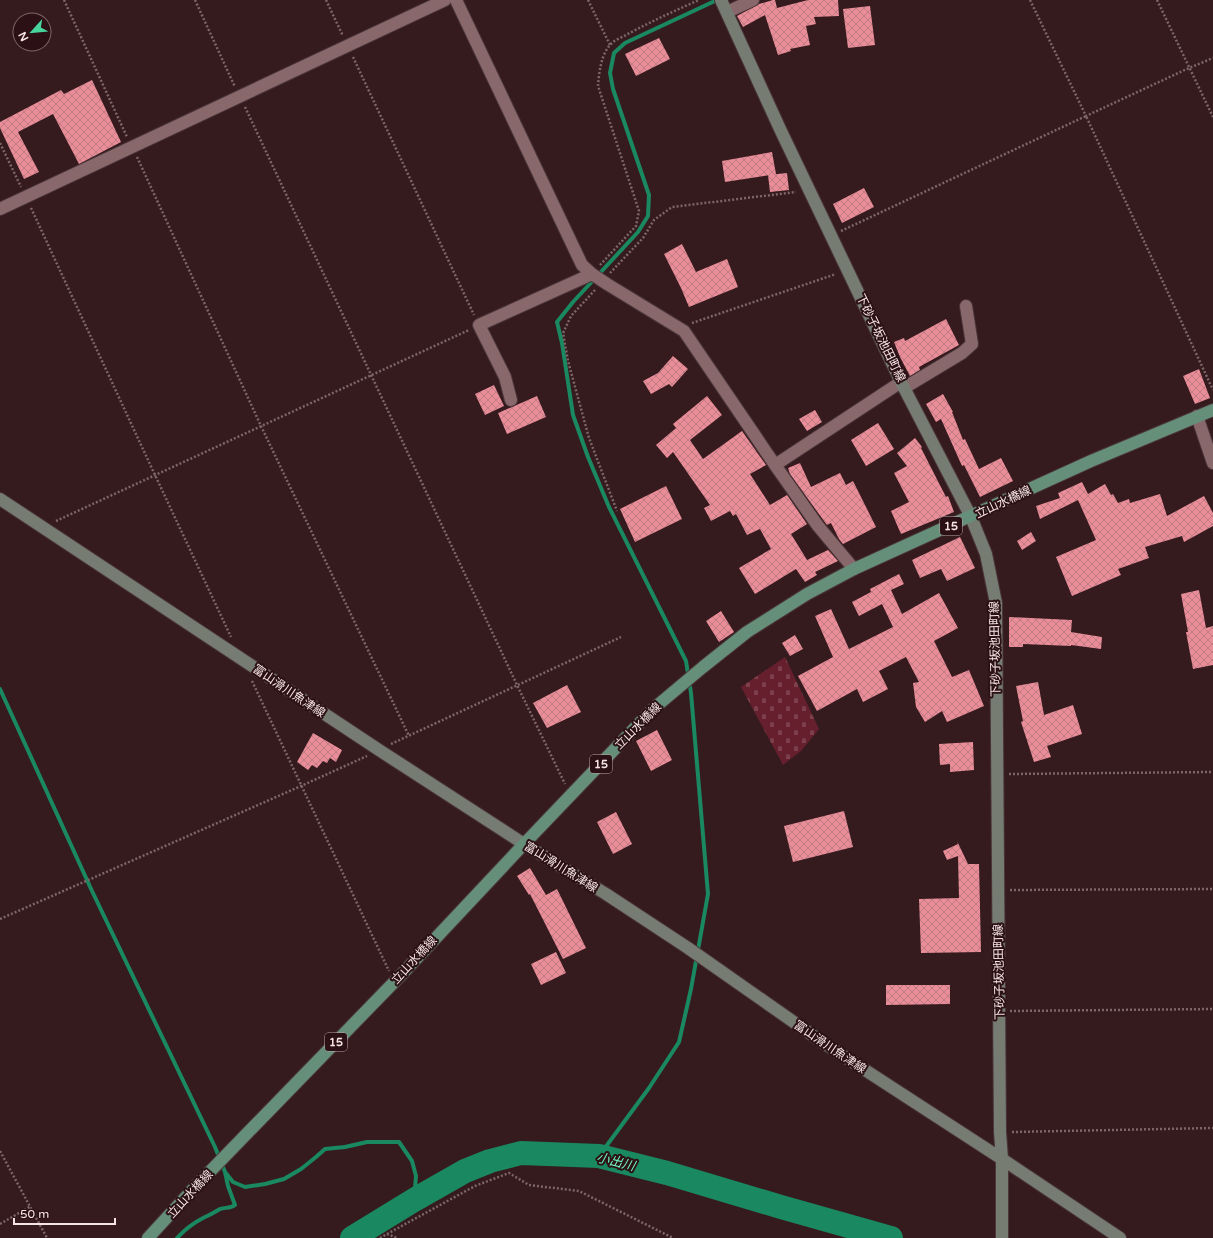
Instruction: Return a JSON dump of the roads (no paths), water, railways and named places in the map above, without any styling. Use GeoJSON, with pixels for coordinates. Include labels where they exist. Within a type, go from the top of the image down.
{"type":"FeatureCollection","features":[{"type":"Feature","properties":{"kind":"main road","name":"下砂子坂池田町線"},"geometry":{"type":"LineString","coordinates":[[721,0],[777,122],[903,385],[971,517],[986,554],[996,603],[1002,1238]]}},
{"type":"Feature","properties":{"kind":"main road","name":"立山水橋線"},"geometry":{"type":"LineString","coordinates":[[148,1238],[194,1188],[394,982],[653,709],[746,632],[807,594],[854,569],[1091,461],[1213,410]]}},
{"type":"Feature","properties":{"kind":"main road","name":"富山滑川魚津線"},"geometry":{"type":"LineString","coordinates":[[0,499],[379,750],[524,844],[606,894],[688,948],[825,1044],[1120,1238]]}},
{"type":"Feature","properties":{"kind":"street"},"geometry":{"type":"LineString","coordinates":[[0,209],[445,0]]}},
{"type":"Feature","properties":{"kind":"street"},"geometry":{"type":"LineString","coordinates":[[456,0],[582,265],[592,274],[684,331],[818,526],[854,569]]}},
{"type":"Feature","properties":{"kind":"street"},"geometry":{"type":"LineString","coordinates":[[727,12],[753,0]]}},
{"type":"Feature","properties":{"kind":"street"},"geometry":{"type":"LineString","coordinates":[[511,400],[505,378],[479,325],[592,274]]}},
{"type":"Feature","properties":{"kind":"street"},"geometry":{"type":"LineString","coordinates":[[775,465],[903,385],[962,353],[972,344],[966,306]]}},
{"type":"Feature","properties":{"kind":"street"},"geometry":{"type":"LineString","coordinates":[[1197,416],[1213,463]]}},
{"type":"Feature","properties":{"kind":"waterway"},"geometry":{"type":"LineString","coordinates":[[599,1156],[649,1088],[679,1042],[691,989],[708,894],[691,693],[686,661],[609,507],[588,457],[573,415],[562,343],[557,322],[573,302],[638,232],[648,216],[649,195],[613,89],[610,73],[614,53],[625,43],[717,0]]}},
{"type":"Feature","properties":{"kind":"waterway"},"geometry":{"type":"LineString","coordinates":[[0,689],[92,891],[215,1147],[225,1172],[233,1182],[245,1187],[284,1179],[301,1169],[325,1149],[345,1147],[367,1142],[399,1142],[412,1161],[416,1176],[414,1200]]}},
{"type":"Feature","properties":{"kind":"waterway","name":"小出川"},"geometry":{"type":"LineString","coordinates":[[352,1238],[465,1171],[490,1161],[521,1153],[599,1156],[667,1173],[891,1238]]}},
{"type":"Feature","properties":{"kind":"waterway"},"geometry":{"type":"LineString","coordinates":[[177,1238],[197,1221],[220,1209],[235,1205],[225,1172]]}}]}
